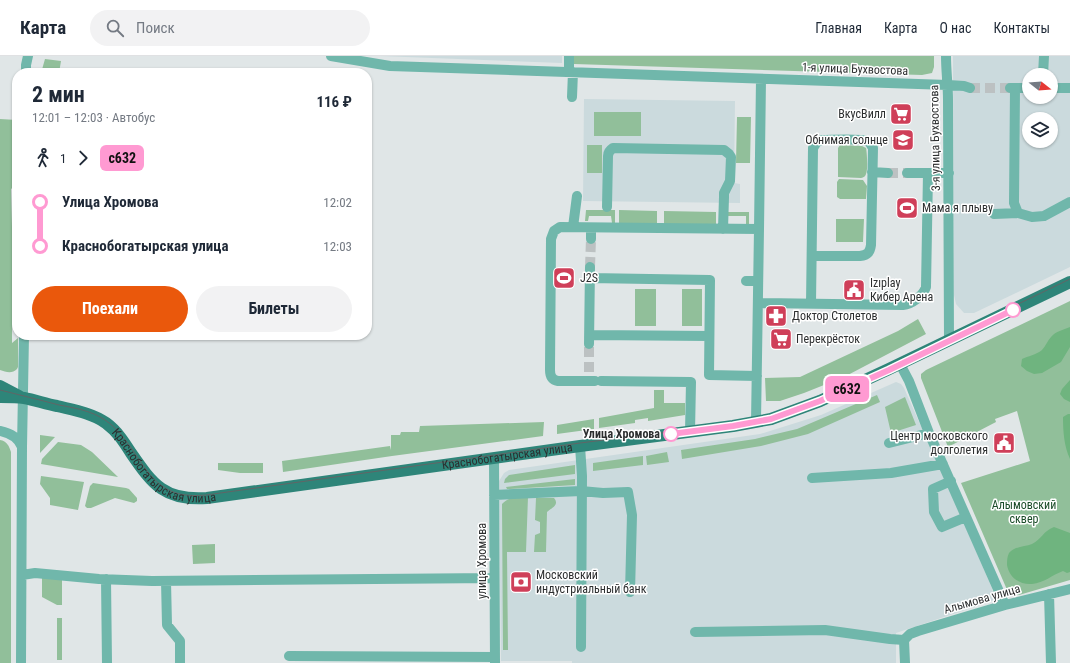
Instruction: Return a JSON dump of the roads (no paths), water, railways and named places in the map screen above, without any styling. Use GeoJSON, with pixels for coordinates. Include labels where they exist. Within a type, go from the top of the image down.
{"type":"FeatureCollection","features":[{"type":"Feature","properties":{"kind":"main road","name":"Краснобогатырская улица"},"geometry":{"type":"LineString","coordinates":[[0,397],[23,398],[81,412],[97,418],[117,433],[141,467],[154,482],[167,492],[173,495],[188,498],[207,498],[690,432],[771,419],[820,401],[1070,282]]}},
{"type":"Feature","properties":{"kind":"main road","name":"Краснобогатырская улица"},"geometry":{"type":"LineString","coordinates":[[0,386],[23,398]]}},
{"type":"Feature","properties":{"kind":"street"},"geometry":{"type":"LineString","coordinates":[[26,68],[28,56]]}},
{"type":"Feature","properties":{"kind":"street","name":"1-я улица Бухвостова"},"geometry":{"type":"LineString","coordinates":[[331,56],[390,66],[948,85],[970,88]]}},
{"type":"Feature","properties":{"kind":"street"},"geometry":{"type":"LineString","coordinates":[[569,56],[572,97]]}},
{"type":"Feature","properties":{"kind":"street","name":"3-я улица Бухвостова"},"geometry":{"type":"LineString","coordinates":[[946,56],[948,85],[950,340]]}},
{"type":"Feature","properties":{"kind":"street"},"geometry":{"type":"LineString","coordinates":[[1043,68],[1044,56]]}},
{"type":"Feature","properties":{"kind":"street"},"geometry":{"type":"LineString","coordinates":[[756,422],[761,79]]}},
{"type":"Feature","properties":{"kind":"street"},"geometry":{"type":"LineString","coordinates":[[1018,213],[1014,203],[1013,88],[1022,88]]}},
{"type":"Feature","properties":{"kind":"street"},"geometry":{"type":"LineString","coordinates":[[1058,88],[1070,88]]}},
{"type":"Feature","properties":{"kind":"street"},"geometry":{"type":"LineString","coordinates":[[811,304],[813,148],[818,141],[822,140],[862,140],[868,142],[871,144],[872,148],[870,250],[865,255],[860,256],[812,256]]}},
{"type":"Feature","properties":{"kind":"street"},"geometry":{"type":"LineString","coordinates":[[607,207],[608,156],[613,148],[724,150],[731,157],[730,181],[724,196],[723,229]]}},
{"type":"Feature","properties":{"kind":"street"},"geometry":{"type":"LineString","coordinates":[[872,172],[888,173]]}},
{"type":"Feature","properties":{"kind":"street"},"geometry":{"type":"LineString","coordinates":[[907,173],[949,173]]}},
{"type":"Feature","properties":{"kind":"street"},"geometry":{"type":"LineString","coordinates":[[758,303],[903,305],[923,294],[926,287],[928,173]]}},
{"type":"Feature","properties":{"kind":"street"},"geometry":{"type":"LineString","coordinates":[[572,227],[578,196]]}},
{"type":"Feature","properties":{"kind":"street"},"geometry":{"type":"LineString","coordinates":[[994,214],[1018,213],[1032,217],[1044,216],[1070,202]]}},
{"type":"Feature","properties":{"kind":"street"},"geometry":{"type":"LineString","coordinates":[[690,432],[691,382],[594,379],[556,381],[552,378],[550,372],[551,239],[554,231],[560,227],[759,229]]}},
{"type":"Feature","properties":{"kind":"street"},"geometry":{"type":"LineString","coordinates":[[591,228],[591,239]]}},
{"type":"Feature","properties":{"kind":"street"},"geometry":{"type":"LineString","coordinates":[[590,267],[590,340],[709,336]]}},
{"type":"Feature","properties":{"kind":"street"},"geometry":{"type":"LineString","coordinates":[[590,278],[710,280],[709,375],[757,376]]}},
{"type":"Feature","properties":{"kind":"street"},"geometry":{"type":"LineString","coordinates":[[746,281],[758,281]]}},
{"type":"Feature","properties":{"kind":"street"},"geometry":{"type":"LineString","coordinates":[[21,663],[24,340]]}},
{"type":"Feature","properties":{"kind":"street"},"geometry":{"type":"LineString","coordinates":[[900,364],[909,381],[929,432],[1005,605]]}},
{"type":"Feature","properties":{"kind":"street"},"geometry":{"type":"LineString","coordinates":[[0,431],[12,435],[20,442],[22,447]]}},
{"type":"Feature","properties":{"kind":"street"},"geometry":{"type":"LineString","coordinates":[[889,443],[929,432]]}},
{"type":"Feature","properties":{"kind":"street"},"geometry":{"type":"LineString","coordinates":[[580,446],[581,647]]}},
{"type":"Feature","properties":{"kind":"street","name":"улица Хромова"},"geometry":{"type":"LineString","coordinates":[[494,458],[495,660]]}},
{"type":"Feature","properties":{"kind":"street"},"geometry":{"type":"LineString","coordinates":[[812,478],[891,473],[943,464]]}},
{"type":"Feature","properties":{"kind":"street"},"geometry":{"type":"LineString","coordinates":[[951,481],[933,489],[934,512],[942,527],[966,516]]}},
{"type":"Feature","properties":{"kind":"street"},"geometry":{"type":"LineString","coordinates":[[494,495],[581,491],[603,493],[628,492],[632,515],[630,592]]}},
{"type":"Feature","properties":{"kind":"street"},"geometry":{"type":"LineString","coordinates":[[22,575],[35,573],[106,579],[166,581],[494,578]]}},
{"type":"Feature","properties":{"kind":"street"},"geometry":{"type":"LineString","coordinates":[[106,579],[107,663]]}},
{"type":"Feature","properties":{"kind":"street"},"geometry":{"type":"LineString","coordinates":[[166,581],[167,625],[180,641],[180,663]]}},
{"type":"Feature","properties":{"kind":"street","name":"Алымова улица"},"geometry":{"type":"LineString","coordinates":[[904,640],[910,634],[918,631],[1005,605],[1070,589]]}},
{"type":"Feature","properties":{"kind":"street"},"geometry":{"type":"LineString","coordinates":[[1049,594],[1051,663]]}},
{"type":"Feature","properties":{"kind":"street"},"geometry":{"type":"LineString","coordinates":[[695,632],[825,630],[893,640],[904,640],[905,663]]}},
{"type":"Feature","properties":{"kind":"street"},"geometry":{"type":"LineString","coordinates":[[289,656],[495,660]]}},
{"type":"Feature","properties":{"kind":"tunnel"},"geometry":{"type":"LineString","coordinates":[[970,88],[1010,88]]}},
{"type":"Feature","properties":{"kind":"tunnel"},"geometry":{"type":"LineString","coordinates":[[888,173],[907,173]]}},
{"type":"Feature","properties":{"kind":"tunnel"},"geometry":{"type":"LineString","coordinates":[[590,267],[591,239]]}},
{"type":"Feature","properties":{"kind":"tunnel"},"geometry":{"type":"LineString","coordinates":[[589,344],[589,372]]}},
{"type":"Feature","properties":{"kind":"tram line"},"geometry":{"type":"LineString","coordinates":[[0,390],[95,414],[113,426],[120,433],[154,479],[162,486],[170,491],[180,494],[206,495],[580,443],[733,424],[770,417],[820,399],[1070,279]]}},
{"type":"Feature","properties":{"kind":"place","name":"ВкусВилл"},"geometry":{"type":"Point","coordinates":[901,114]}},
{"type":"Feature","properties":{"kind":"place","name":"Обнимая солнце"},"geometry":{"type":"Point","coordinates":[903,140]}},
{"type":"Feature","properties":{"kind":"place","name":"Мама я плыву"},"geometry":{"type":"Point","coordinates":[907,208]}},
{"type":"Feature","properties":{"kind":"place","name":"J2S"},"geometry":{"type":"Point","coordinates":[564,278]}},
{"type":"Feature","properties":{"kind":"place","name":"Izıplay Кибер Арена"},"geometry":{"type":"Point","coordinates":[854,290]}},
{"type":"Feature","properties":{"kind":"place","name":"Доктор Столетов"},"geometry":{"type":"Point","coordinates":[776,316]}},
{"type":"Feature","properties":{"kind":"place","name":"Перекрёсток"},"geometry":{"type":"Point","coordinates":[781,339]}},
{"type":"Feature","properties":{"kind":"place","name":"Улица Хромова"},"geometry":{"type":"Point","coordinates":[671,434]}},
{"type":"Feature","properties":{"kind":"place","name":"Центр московского долголетия"},"geometry":{"type":"Point","coordinates":[1004,443]}},
{"type":"Feature","properties":{"kind":"place","name":"Московский индустриальный банк"},"geometry":{"type":"Point","coordinates":[521,582]}},
{"type":"Feature","properties":{"kind":"park label","name":"Алымовский сквер"},"geometry":{"type":"Point","coordinates":[1024,512]}}]}
